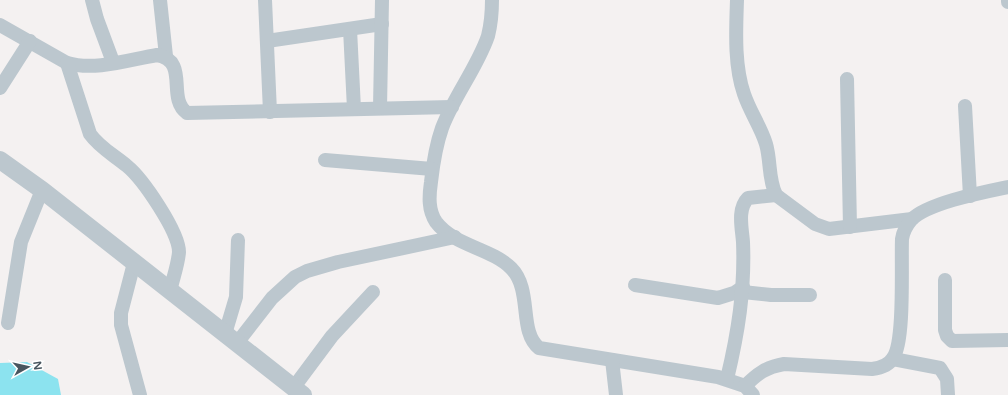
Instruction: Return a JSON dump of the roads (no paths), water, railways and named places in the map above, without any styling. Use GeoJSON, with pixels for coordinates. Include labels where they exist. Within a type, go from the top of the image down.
{"type":"FeatureCollection","features":[{"type":"Feature","properties":{"kind":"street"},"geometry":{"type":"LineString","coordinates":[[92,0],[97,19],[113,62]]}},
{"type":"Feature","properties":{"kind":"street"},"geometry":{"type":"LineString","coordinates":[[160,0],[166,56]]}},
{"type":"Feature","properties":{"kind":"street"},"geometry":{"type":"LineString","coordinates":[[266,0],[270,112]]}},
{"type":"Feature","properties":{"kind":"street"},"geometry":{"type":"LineString","coordinates":[[380,108],[382,0]]}},
{"type":"Feature","properties":{"kind":"street"},"geometry":{"type":"LineString","coordinates":[[492,0],[491,23],[488,36],[440,133],[432,169],[429,196],[430,209],[437,224],[455,237],[505,263],[516,274],[520,280],[524,293],[530,335],[534,344],[539,348],[727,379],[749,391],[760,372],[784,364],[872,369],[885,365],[893,359],[900,337],[902,240],[904,230],[912,219]]}},
{"type":"Feature","properties":{"kind":"street"},"geometry":{"type":"LineString","coordinates":[[737,0],[738,65],[741,84],[747,102],[766,142],[773,188],[776,195],[821,227],[837,229],[912,219],[926,211],[970,196],[1008,187]]}},
{"type":"Feature","properties":{"kind":"street"},"geometry":{"type":"LineString","coordinates":[[267,41],[382,24]]}},
{"type":"Feature","properties":{"kind":"street"},"geometry":{"type":"LineString","coordinates":[[0,25],[67,63],[88,67],[157,54],[166,56],[171,60],[174,68],[179,101],[182,110],[187,114],[452,107]]}},
{"type":"Feature","properties":{"kind":"street"},"geometry":{"type":"LineString","coordinates":[[350,29],[354,109]]}},
{"type":"Feature","properties":{"kind":"street"},"geometry":{"type":"LineString","coordinates":[[0,88],[30,41]]}},
{"type":"Feature","properties":{"kind":"street"},"geometry":{"type":"LineString","coordinates":[[67,63],[90,134],[96,144],[126,165],[141,180],[175,233],[179,251],[170,291]]}},
{"type":"Feature","properties":{"kind":"street"},"geometry":{"type":"LineString","coordinates":[[847,79],[850,227]]}},
{"type":"Feature","properties":{"kind":"street"},"geometry":{"type":"LineString","coordinates":[[965,106],[970,196]]}},
{"type":"Feature","properties":{"kind":"street"},"geometry":{"type":"LineString","coordinates":[[0,160],[42,190],[298,391],[332,336],[372,292]]}},
{"type":"Feature","properties":{"kind":"street"},"geometry":{"type":"LineString","coordinates":[[325,160],[432,169]]}},
{"type":"Feature","properties":{"kind":"street"},"geometry":{"type":"LineString","coordinates":[[8,323],[21,242],[42,190]]}},
{"type":"Feature","properties":{"kind":"street"},"geometry":{"type":"LineString","coordinates":[[727,379],[738,329],[743,289],[741,215],[743,202],[748,198],[776,195]]}},
{"type":"Feature","properties":{"kind":"street"},"geometry":{"type":"LineString","coordinates":[[231,338],[295,277],[307,271],[338,262],[455,237]]}},
{"type":"Feature","properties":{"kind":"street"},"geometry":{"type":"LineString","coordinates":[[231,338],[236,297],[238,240]]}},
{"type":"Feature","properties":{"kind":"street"},"geometry":{"type":"LineString","coordinates":[[134,263],[120,320],[140,395]]}},
{"type":"Feature","properties":{"kind":"street"},"geometry":{"type":"LineString","coordinates":[[945,280],[945,330],[947,336],[952,341],[1008,340]]}},
{"type":"Feature","properties":{"kind":"street"},"geometry":{"type":"LineString","coordinates":[[635,285],[718,298],[743,289],[771,295],[810,295]]}},
{"type":"Feature","properties":{"kind":"street"},"geometry":{"type":"LineString","coordinates":[[893,359],[940,368],[947,379],[948,395]]}},
{"type":"Feature","properties":{"kind":"street"},"geometry":{"type":"LineString","coordinates":[[612,360],[616,395]]}},
{"type":"Feature","properties":{"kind":"water"},"geometry":{"type":"Polygon","coordinates":[[[27,362],[58,379],[61,395],[0,395],[0,363],[27,362]]]}}]}
